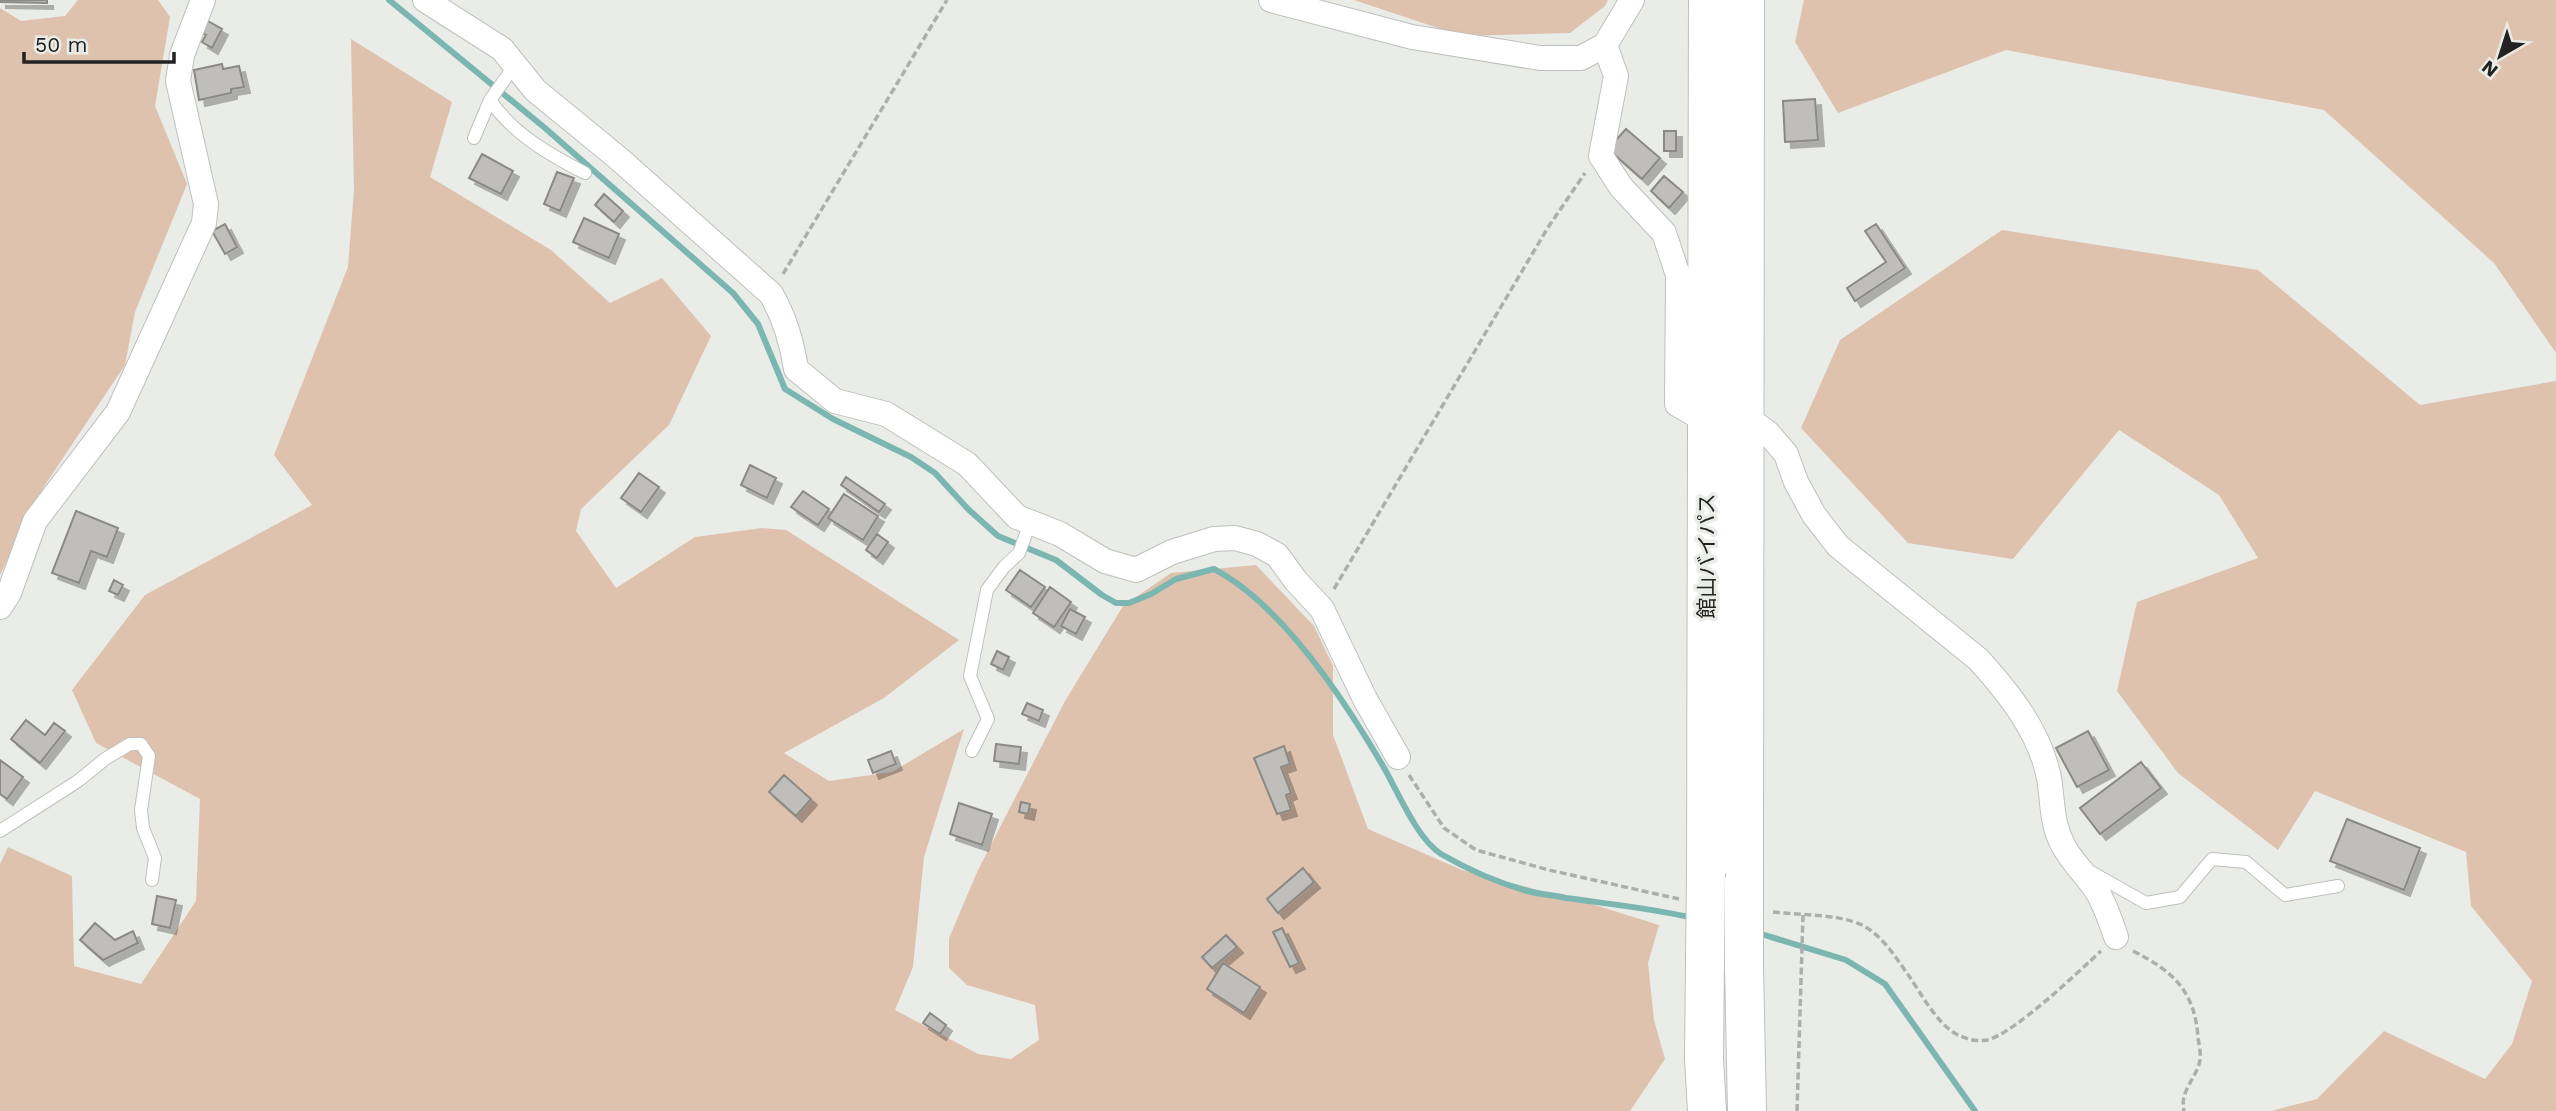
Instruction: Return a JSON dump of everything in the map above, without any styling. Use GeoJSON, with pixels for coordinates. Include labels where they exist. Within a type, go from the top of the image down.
{"type":"FeatureCollection","features":[{"type":"Feature","properties":{"kind":"highway","name":"館山バイパス"},"geometry":{"type":"LineString","coordinates":[[1707,1111],[1704,1059],[1705,962],[1693,886],[1708,422],[1708,0]]}},
{"type":"Feature","properties":{"kind":"highway","name":"館山バイパス"},"geometry":{"type":"LineString","coordinates":[[1745,0],[1744,965],[1747,1111]]}},
{"type":"Feature","properties":{"kind":"street"},"geometry":{"type":"LineString","coordinates":[[0,607],[9,593],[35,521],[118,412],[204,223],[206,204],[178,81],[182,55],[203,0]]}},
{"type":"Feature","properties":{"kind":"street"},"geometry":{"type":"LineString","coordinates":[[425,0],[502,50],[510,71],[618,158],[771,295],[781,312],[792,342],[796,369],[835,401],[886,414],[967,464],[1030,528],[1060,534],[1105,561],[1136,570],[1172,552],[1214,539],[1235,538],[1258,544],[1278,555],[1296,581],[1322,609],[1365,699],[1398,757]]}},
{"type":"Feature","properties":{"kind":"street"},"geometry":{"type":"LineString","coordinates":[[1271,0],[1412,37],[1539,58],[1581,58],[1605,45],[1632,0]]}},
{"type":"Feature","properties":{"kind":"street"},"geometry":{"type":"LineString","coordinates":[[1605,45],[1616,76],[1601,156],[1621,187],[1664,233],[1678,275],[1677,404],[1708,422],[1757,425],[1768,433],[1786,454],[1796,482],[1814,515],[1838,546],[1978,659],[1997,680],[2037,741],[2049,778],[2052,814],[2063,845],[2097,890],[2116,937]]}},
{"type":"Feature","properties":{"kind":"lane"},"geometry":{"type":"LineString","coordinates":[[474,138],[492,97],[510,71]]}},
{"type":"Feature","properties":{"kind":"lane"},"geometry":{"type":"LineString","coordinates":[[492,97],[523,135],[553,156],[585,173]]}},
{"type":"Feature","properties":{"kind":"lane"},"geometry":{"type":"LineString","coordinates":[[972,751],[988,719],[970,676],[987,590],[1004,567],[1019,553],[1030,528]]}},
{"type":"Feature","properties":{"kind":"lane"},"geometry":{"type":"LineString","coordinates":[[0,831],[78,781],[113,754],[130,744],[141,744],[149,756],[141,810],[144,828],[155,858],[152,880]]}},
{"type":"Feature","properties":{"kind":"lane"},"geometry":{"type":"LineString","coordinates":[[2075,863],[2146,903],[2180,897],[2212,859],[2246,862],[2285,895],[2338,886]]}},
{"type":"Feature","properties":{"kind":"path"},"geometry":{"type":"LineString","coordinates":[[771,295],[947,0]]}},
{"type":"Feature","properties":{"kind":"path"},"geometry":{"type":"LineString","coordinates":[[1322,609],[1547,229],[1584,174],[1601,156]]}},
{"type":"Feature","properties":{"kind":"path"},"geometry":{"type":"LineString","coordinates":[[1398,757],[1444,828],[1476,850],[1549,870],[1693,886]]}},
{"type":"Feature","properties":{"kind":"path"},"geometry":{"type":"LineString","coordinates":[[1771,912],[1838,919],[1864,926],[1888,947],[1941,1021],[1955,1033],[1970,1040],[1987,1040],[2024,1018],[2116,937],[2130,949],[2167,970],[2191,999],[2200,1060],[2186,1089],[2182,1103],[2184,1111]]}},
{"type":"Feature","properties":{"kind":"path"},"geometry":{"type":"LineString","coordinates":[[1797,1111],[1803,915]]}},
{"type":"Feature","properties":{"kind":"shaded area"},"geometry":{"type":"Polygon","coordinates":[[[78,0],[158,0],[170,17],[155,106],[187,184],[135,312],[125,365],[45,485],[0,575],[0,8],[21,21],[65,16],[78,0]]]}},
{"type":"Feature","properties":{"kind":"shaded area"},"geometry":{"type":"Polygon","coordinates":[[[1354,0],[1608,0],[1605,6],[1570,33],[1462,36],[1354,0]]]}},
{"type":"Feature","properties":{"kind":"shaded area"},"geometry":{"type":"Polygon","coordinates":[[[1804,0],[2556,0],[2556,353],[2494,263],[2324,110],[2006,50],[1838,113],[1795,42],[1804,0]]]}},
{"type":"Feature","properties":{"kind":"shaded area"},"geometry":{"type":"Polygon","coordinates":[[[351,39],[452,102],[430,177],[551,250],[610,303],[662,278],[711,336],[669,425],[581,509],[576,531],[616,588],[695,537],[762,528],[786,530],[959,640],[884,698],[784,753],[829,781],[892,772],[964,729],[924,857],[913,967],[895,1010],[978,1054],[1011,1059],[1039,1040],[1035,1005],[967,985],[949,968],[949,938],[978,870],[1065,701],[1123,606],[1171,573],[1256,565],[1314,626],[1333,666],[1333,735],[1368,829],[1462,870],[1659,925],[1648,963],[1654,1020],[1665,1059],[1630,1111],[0,1111],[0,864],[8,847],[72,876],[74,966],[141,984],[196,901],[200,799],[96,743],[72,690],[145,595],[312,505],[274,455],[348,267],[354,190],[351,39]]]}},
{"type":"Feature","properties":{"kind":"shaded area"},"geometry":{"type":"Polygon","coordinates":[[[2002,230],[2258,270],[2420,405],[2556,381],[2556,1111],[2271,1111],[2317,1099],[2384,1031],[2485,1079],[2512,1044],[2532,981],[2471,906],[2466,852],[2315,791],[2278,850],[2178,773],[2117,691],[2137,602],[2258,558],[2219,495],[2119,430],[2013,559],[1908,543],[1801,428],[1840,340],[2002,230]]]}},
{"type":"Feature","properties":{"kind":"building"},"geometry":{"type":"Polygon","coordinates":[[[47,0],[47,3],[0,2],[47,0]]]}},
{"type":"Feature","properties":{"kind":"building"},"geometry":{"type":"Polygon","coordinates":[[[206,20],[222,29],[212,48],[202,42],[206,35],[200,32],[206,20]]]}},
{"type":"Feature","properties":{"kind":"building"},"geometry":{"type":"Polygon","coordinates":[[[222,64],[223,69],[239,66],[244,87],[231,89],[231,93],[199,100],[194,70],[222,64]]]}},
{"type":"Feature","properties":{"kind":"building"},"geometry":{"type":"Polygon","coordinates":[[[1815,99],[1818,140],[1785,142],[1783,101],[1815,99]]]}},
{"type":"Feature","properties":{"kind":"building"},"geometry":{"type":"Polygon","coordinates":[[[1626,129],[1660,158],[1642,179],[1608,149],[1626,129]]]}},
{"type":"Feature","properties":{"kind":"building"},"geometry":{"type":"Polygon","coordinates":[[[1664,131],[1676,131],[1676,151],[1664,151],[1664,131]]]}},
{"type":"Feature","properties":{"kind":"building"},"geometry":{"type":"Polygon","coordinates":[[[482,154],[513,171],[501,194],[469,178],[482,154]]]}},
{"type":"Feature","properties":{"kind":"building"},"geometry":{"type":"Polygon","coordinates":[[[557,172],[574,178],[560,211],[544,204],[557,172]]]}},
{"type":"Feature","properties":{"kind":"building"},"geometry":{"type":"Polygon","coordinates":[[[1664,176],[1683,192],[1669,208],[1651,191],[1664,176]]]}},
{"type":"Feature","properties":{"kind":"building"},"geometry":{"type":"Polygon","coordinates":[[[604,194],[623,211],[614,222],[595,205],[604,194]]]}},
{"type":"Feature","properties":{"kind":"building"},"geometry":{"type":"Polygon","coordinates":[[[584,218],[619,234],[609,258],[573,242],[584,218]]]}},
{"type":"Feature","properties":{"kind":"building"},"geometry":{"type":"Polygon","coordinates":[[[225,224],[237,247],[225,254],[212,231],[225,224]]]}},
{"type":"Feature","properties":{"kind":"building"},"geometry":{"type":"Polygon","coordinates":[[[1876,224],[1905,268],[1855,301],[1847,288],[1886,262],[1865,231],[1876,224]]]}},
{"type":"Feature","properties":{"kind":"building"},"geometry":{"type":"Polygon","coordinates":[[[750,465],[776,478],[767,498],[741,485],[750,465]]]}},
{"type":"Feature","properties":{"kind":"building"},"geometry":{"type":"Polygon","coordinates":[[[639,473],[659,487],[641,512],[621,498],[639,473]]]}},
{"type":"Feature","properties":{"kind":"building"},"geometry":{"type":"Polygon","coordinates":[[[846,477],[885,504],[879,512],[841,485],[846,477]]]}},
{"type":"Feature","properties":{"kind":"building"},"geometry":{"type":"Polygon","coordinates":[[[803,491],[829,509],[818,525],[791,507],[803,491]]]}},
{"type":"Feature","properties":{"kind":"building"},"geometry":{"type":"Polygon","coordinates":[[[844,494],[878,516],[863,540],[828,518],[844,494]]]}},
{"type":"Feature","properties":{"kind":"building"},"geometry":{"type":"Polygon","coordinates":[[[76,511],[118,528],[107,557],[91,551],[79,583],[52,573],[76,511]]]}},
{"type":"Feature","properties":{"kind":"building"},"geometry":{"type":"Polygon","coordinates":[[[877,534],[888,542],[877,558],[866,550],[877,534]]]}},
{"type":"Feature","properties":{"kind":"building"},"geometry":{"type":"Polygon","coordinates":[[[1020,570],[1045,587],[1031,607],[1006,590],[1020,570]]]}},
{"type":"Feature","properties":{"kind":"building"},"geometry":{"type":"Polygon","coordinates":[[[114,580],[123,585],[118,595],[109,591],[114,580]]]}},
{"type":"Feature","properties":{"kind":"building"},"geometry":{"type":"Polygon","coordinates":[[[1050,587],[1071,602],[1054,627],[1033,613],[1050,587]]]}},
{"type":"Feature","properties":{"kind":"building"},"geometry":{"type":"Polygon","coordinates":[[[1070,609],[1085,617],[1076,634],[1061,626],[1070,609]]]}},
{"type":"Feature","properties":{"kind":"building"},"geometry":{"type":"Polygon","coordinates":[[[997,651],[1009,657],[1003,670],[991,664],[997,651]]]}},
{"type":"Feature","properties":{"kind":"building"},"geometry":{"type":"Polygon","coordinates":[[[1027,703],[1043,710],[1039,721],[1022,714],[1027,703]]]}},
{"type":"Feature","properties":{"kind":"building"},"geometry":{"type":"Polygon","coordinates":[[[26,720],[45,735],[54,723],[65,731],[40,763],[11,739],[26,720]]]}},
{"type":"Feature","properties":{"kind":"building"},"geometry":{"type":"Polygon","coordinates":[[[2088,731],[2109,770],[2077,787],[2056,748],[2088,731]]]}},
{"type":"Feature","properties":{"kind":"building"},"geometry":{"type":"Polygon","coordinates":[[[996,744],[1021,747],[1019,764],[994,761],[996,744]]]}},
{"type":"Feature","properties":{"kind":"building"},"geometry":{"type":"Polygon","coordinates":[[[1284,746],[1290,764],[1281,767],[1291,793],[1286,795],[1291,810],[1277,814],[1254,758],[1284,746]]]}},
{"type":"Feature","properties":{"kind":"building"},"geometry":{"type":"Polygon","coordinates":[[[891,751],[896,764],[873,773],[868,760],[891,751]]]}},
{"type":"Feature","properties":{"kind":"building"},"geometry":{"type":"Polygon","coordinates":[[[0,760],[23,777],[7,799],[0,794],[0,760]]]}},
{"type":"Feature","properties":{"kind":"building"},"geometry":{"type":"Polygon","coordinates":[[[2141,762],[2161,788],[2100,834],[2080,808],[2141,762]]]}},
{"type":"Feature","properties":{"kind":"building"},"geometry":{"type":"Polygon","coordinates":[[[784,775],[811,799],[796,816],[769,792],[784,775]]]}},
{"type":"Feature","properties":{"kind":"building"},"geometry":{"type":"Polygon","coordinates":[[[1021,802],[1030,804],[1028,814],[1019,812],[1021,802]]]}},
{"type":"Feature","properties":{"kind":"building"},"geometry":{"type":"Polygon","coordinates":[[[959,803],[992,814],[982,845],[950,834],[959,803]]]}},
{"type":"Feature","properties":{"kind":"building"},"geometry":{"type":"Polygon","coordinates":[[[2347,819],[2420,848],[2404,890],[2330,861],[2347,819]]]}},
{"type":"Feature","properties":{"kind":"building"},"geometry":{"type":"Polygon","coordinates":[[[1303,868],[1314,882],[1278,913],[1267,899],[1303,868]]]}},
{"type":"Feature","properties":{"kind":"building"},"geometry":{"type":"Polygon","coordinates":[[[157,896],[176,900],[170,928],[152,924],[157,896]]]}},
{"type":"Feature","properties":{"kind":"building"},"geometry":{"type":"Polygon","coordinates":[[[95,923],[115,940],[133,931],[138,943],[103,960],[80,940],[95,923]]]}},
{"type":"Feature","properties":{"kind":"building"},"geometry":{"type":"Polygon","coordinates":[[[1282,928],[1299,963],[1290,967],[1273,932],[1282,928]]]}},
{"type":"Feature","properties":{"kind":"building"},"geometry":{"type":"Polygon","coordinates":[[[1226,935],[1237,947],[1212,968],[1202,957],[1226,935]]]}},
{"type":"Feature","properties":{"kind":"building"},"geometry":{"type":"Polygon","coordinates":[[[1223,963],[1260,987],[1244,1013],[1207,989],[1223,963]]]}},
{"type":"Feature","properties":{"kind":"building"},"geometry":{"type":"Polygon","coordinates":[[[930,1013],[946,1025],[940,1034],[923,1023],[930,1013]]]}},
{"type":"Feature","properties":{"kind":"waterway"},"geometry":{"type":"LineString","coordinates":[[389,0],[545,128],[733,293],[758,324],[785,389],[833,419],[911,457],[935,473],[968,509],[998,536],[1056,560],[1116,603],[1129,603],[1176,579],[1214,569],[1239,585],[1263,605],[1309,656],[1368,740],[1416,826],[1441,854],[1482,875],[1529,891],[1693,918]]}},
{"type":"Feature","properties":{"kind":"waterway"},"geometry":{"type":"LineString","coordinates":[[1758,933],[1846,960],[1885,984],[1975,1111]]}}]}
